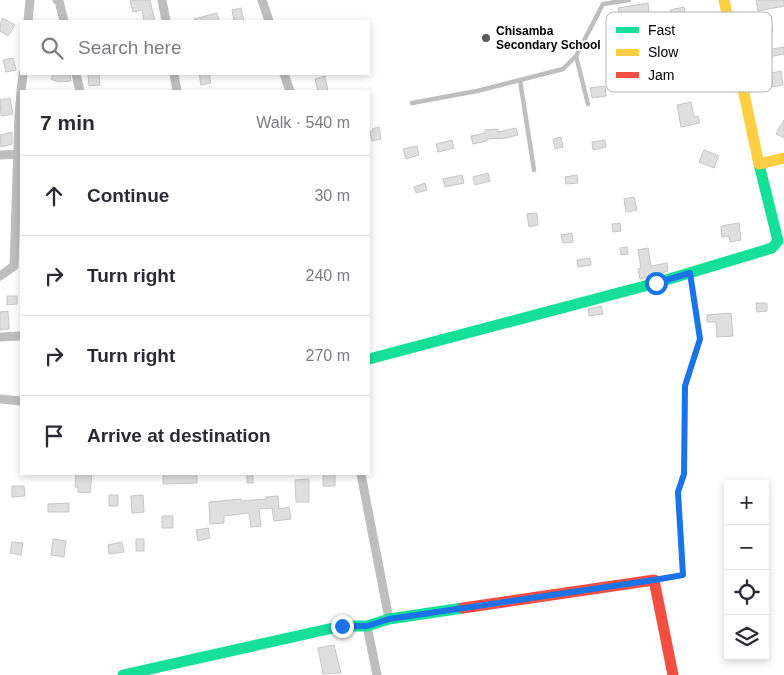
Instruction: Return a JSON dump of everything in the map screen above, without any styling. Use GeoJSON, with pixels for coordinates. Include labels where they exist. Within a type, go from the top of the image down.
{"type":"FeatureCollection","features":[{"type":"Feature","properties":{"kind":"street"},"geometry":{"type":"LineString","coordinates":[[28,20],[30,0]]}},
{"type":"Feature","properties":{"kind":"street"},"geometry":{"type":"LineString","coordinates":[[57,0],[59,1],[64,20]]}},
{"type":"Feature","properties":{"kind":"street"},"geometry":{"type":"LineString","coordinates":[[162,0],[166,20]]}},
{"type":"Feature","properties":{"kind":"street"},"geometry":{"type":"LineString","coordinates":[[262,0],[268,20]]}},
{"type":"Feature","properties":{"kind":"street"},"geometry":{"type":"LineString","coordinates":[[21,90],[23,75]]}},
{"type":"Feature","properties":{"kind":"street"},"geometry":{"type":"LineString","coordinates":[[76,75],[80,90]]}},
{"type":"Feature","properties":{"kind":"street"},"geometry":{"type":"LineString","coordinates":[[174,75],[177,90]]}},
{"type":"Feature","properties":{"kind":"street"},"geometry":{"type":"LineString","coordinates":[[284,75],[290,90]]}},
{"type":"Feature","properties":{"kind":"street"},"geometry":{"type":"LineString","coordinates":[[370,359],[690,273],[772,248],[778,241],[744,92]]}},
{"type":"Feature","properties":{"kind":"street"},"geometry":{"type":"LineString","coordinates":[[0,154],[20,155],[14,266],[0,276]]}},
{"type":"Feature","properties":{"kind":"street"},"geometry":{"type":"LineString","coordinates":[[759,164],[784,158]]}},
{"type":"Feature","properties":{"kind":"street"},"geometry":{"type":"LineString","coordinates":[[0,337],[20,336]]}},
{"type":"Feature","properties":{"kind":"street"},"geometry":{"type":"LineString","coordinates":[[0,400],[20,401]]}},
{"type":"Feature","properties":{"kind":"street"},"geometry":{"type":"LineString","coordinates":[[361,475],[389,619]]}},
{"type":"Feature","properties":{"kind":"street"},"geometry":{"type":"LineString","coordinates":[[123,675],[342,626],[367,626],[389,619],[654,580],[673,675]]}},
{"type":"Feature","properties":{"kind":"street"},"geometry":{"type":"LineString","coordinates":[[367,626],[377,675]]}},
{"type":"Feature","properties":{"kind":"lane"},"geometry":{"type":"LineString","coordinates":[[412,103],[477,91],[563,69],[576,56],[603,4],[629,0]]}},
{"type":"Feature","properties":{"kind":"lane"},"geometry":{"type":"LineString","coordinates":[[576,56],[588,104]]}},
{"type":"Feature","properties":{"kind":"lane"},"geometry":{"type":"LineString","coordinates":[[520,80],[534,170]]}},
{"type":"Feature","properties":{"kind":"path"},"geometry":{"type":"LineString","coordinates":[[654,580],[683,575],[678,492],[684,474],[685,386],[700,339],[690,273]]}},
{"type":"Feature","properties":{"kind":"building"},"geometry":{"type":"Polygon","coordinates":[[[130,0],[150,0],[155,20],[144,20],[142,10],[133,12],[130,0]]]}},
{"type":"Feature","properties":{"kind":"building"},"geometry":{"type":"Polygon","coordinates":[[[756,0],[784,0],[784,6],[758,11],[756,0]]]}},
{"type":"Feature","properties":{"kind":"building"},"geometry":{"type":"Polygon","coordinates":[[[648,3],[649,12],[619,12],[618,8],[648,3]]]}},
{"type":"Feature","properties":{"kind":"building"},"geometry":{"type":"Polygon","coordinates":[[[684,7],[685,12],[670,12],[670,10],[684,7]]]}},
{"type":"Feature","properties":{"kind":"building"},"geometry":{"type":"Polygon","coordinates":[[[241,8],[244,20],[234,20],[232,10],[241,8]]]}},
{"type":"Feature","properties":{"kind":"building"},"geometry":{"type":"Polygon","coordinates":[[[217,13],[219,20],[194,20],[217,13]]]}},
{"type":"Feature","properties":{"kind":"building"},"geometry":{"type":"Polygon","coordinates":[[[3,18],[15,25],[8,36],[0,31],[0,24],[3,18]]]}},
{"type":"Feature","properties":{"kind":"building"},"geometry":{"type":"Polygon","coordinates":[[[784,47],[784,54],[772,56],[772,49],[784,47]]]}},
{"type":"Feature","properties":{"kind":"building"},"geometry":{"type":"Polygon","coordinates":[[[13,58],[16,70],[6,72],[3,60],[13,58]]]}},
{"type":"Feature","properties":{"kind":"building"},"geometry":{"type":"Polygon","coordinates":[[[781,71],[783,85],[773,87],[772,73],[781,71]]]}},
{"type":"Feature","properties":{"kind":"building"},"geometry":{"type":"Polygon","coordinates":[[[53,75],[70,75],[71,81],[58,82],[51,79],[53,75]]]}},
{"type":"Feature","properties":{"kind":"building"},"geometry":{"type":"Polygon","coordinates":[[[88,75],[99,75],[100,85],[89,86],[88,75]]]}},
{"type":"Feature","properties":{"kind":"building"},"geometry":{"type":"Polygon","coordinates":[[[199,75],[209,75],[211,83],[201,85],[199,75]]]}},
{"type":"Feature","properties":{"kind":"building"},"geometry":{"type":"Polygon","coordinates":[[[325,76],[328,90],[318,90],[315,79],[325,76]]]}},
{"type":"Feature","properties":{"kind":"building"},"geometry":{"type":"Polygon","coordinates":[[[605,86],[606,96],[592,98],[590,88],[605,86]]]}},
{"type":"Feature","properties":{"kind":"building"},"geometry":{"type":"Polygon","coordinates":[[[10,98],[13,114],[1,116],[0,100],[10,98]]]}},
{"type":"Feature","properties":{"kind":"building"},"geometry":{"type":"Polygon","coordinates":[[[691,102],[694,117],[698,116],[700,123],[681,127],[677,105],[691,102]]]}},
{"type":"Feature","properties":{"kind":"building"},"geometry":{"type":"Polygon","coordinates":[[[784,120],[784,138],[776,134],[784,120]]]}},
{"type":"Feature","properties":{"kind":"building"},"geometry":{"type":"Polygon","coordinates":[[[379,127],[381,139],[372,141],[370,132],[373,131],[372,129],[379,127]]]}},
{"type":"Feature","properties":{"kind":"building"},"geometry":{"type":"Polygon","coordinates":[[[516,128],[518,135],[487,139],[487,141],[473,144],[471,136],[485,133],[485,130],[498,129],[498,132],[516,128]]]}},
{"type":"Feature","properties":{"kind":"building"},"geometry":{"type":"Polygon","coordinates":[[[12,132],[12,144],[1,147],[0,135],[12,132]]]}},
{"type":"Feature","properties":{"kind":"building"},"geometry":{"type":"Polygon","coordinates":[[[561,137],[563,147],[555,149],[553,139],[561,137]]]}},
{"type":"Feature","properties":{"kind":"building"},"geometry":{"type":"Polygon","coordinates":[[[452,140],[454,148],[438,152],[436,144],[452,140]]]}},
{"type":"Feature","properties":{"kind":"building"},"geometry":{"type":"Polygon","coordinates":[[[605,140],[606,147],[593,150],[592,142],[605,140]]]}},
{"type":"Feature","properties":{"kind":"building"},"geometry":{"type":"Polygon","coordinates":[[[417,146],[419,155],[406,159],[403,149],[417,146]]]}},
{"type":"Feature","properties":{"kind":"building"},"geometry":{"type":"Polygon","coordinates":[[[704,150],[719,156],[714,168],[699,162],[704,150]]]}},
{"type":"Feature","properties":{"kind":"building"},"geometry":{"type":"Polygon","coordinates":[[[488,173],[490,181],[475,185],[473,177],[488,173]]]}},
{"type":"Feature","properties":{"kind":"building"},"geometry":{"type":"Polygon","coordinates":[[[462,175],[464,183],[445,187],[443,179],[462,175]]]}},
{"type":"Feature","properties":{"kind":"building"},"geometry":{"type":"Polygon","coordinates":[[[577,175],[578,183],[566,184],[565,177],[577,175]]]}},
{"type":"Feature","properties":{"kind":"building"},"geometry":{"type":"Polygon","coordinates":[[[425,183],[427,190],[416,193],[414,187],[425,183]]]}},
{"type":"Feature","properties":{"kind":"building"},"geometry":{"type":"Polygon","coordinates":[[[634,197],[637,210],[626,212],[624,199],[634,197]]]}},
{"type":"Feature","properties":{"kind":"building"},"geometry":{"type":"Polygon","coordinates":[[[537,213],[538,225],[529,227],[527,214],[537,213]]]}},
{"type":"Feature","properties":{"kind":"building"},"geometry":{"type":"Polygon","coordinates":[[[620,223],[621,231],[613,232],[612,224],[620,223]]]}},
{"type":"Feature","properties":{"kind":"building"},"geometry":{"type":"Polygon","coordinates":[[[739,223],[741,240],[730,242],[729,236],[722,237],[721,226],[739,223]]]}},
{"type":"Feature","properties":{"kind":"building"},"geometry":{"type":"Polygon","coordinates":[[[572,233],[573,242],[563,243],[561,235],[572,233]]]}},
{"type":"Feature","properties":{"kind":"building"},"geometry":{"type":"Polygon","coordinates":[[[627,247],[628,254],[621,255],[620,248],[627,247]]]}},
{"type":"Feature","properties":{"kind":"building"},"geometry":{"type":"Polygon","coordinates":[[[648,248],[651,266],[667,263],[668,271],[640,279],[638,269],[641,268],[638,250],[648,248]]]}},
{"type":"Feature","properties":{"kind":"building"},"geometry":{"type":"Polygon","coordinates":[[[590,258],[591,265],[578,267],[577,260],[590,258]]]}},
{"type":"Feature","properties":{"kind":"building"},"geometry":{"type":"Polygon","coordinates":[[[7,296],[17,296],[17,304],[7,305],[7,296]]]}},
{"type":"Feature","properties":{"kind":"building"},"geometry":{"type":"Polygon","coordinates":[[[756,303],[767,303],[767,311],[757,312],[756,303]]]}},
{"type":"Feature","properties":{"kind":"building"},"geometry":{"type":"Polygon","coordinates":[[[601,306],[603,314],[589,316],[588,309],[601,306]]]}},
{"type":"Feature","properties":{"kind":"building"},"geometry":{"type":"Polygon","coordinates":[[[8,311],[9,329],[0,330],[0,312],[8,311]]]}},
{"type":"Feature","properties":{"kind":"building"},"geometry":{"type":"Polygon","coordinates":[[[731,313],[733,336],[717,337],[716,322],[707,322],[707,315],[731,313]]]}},
{"type":"Feature","properties":{"kind":"building"},"geometry":{"type":"Polygon","coordinates":[[[76,475],[92,475],[90,493],[78,492],[78,487],[75,487],[76,475]]]}},
{"type":"Feature","properties":{"kind":"building"},"geometry":{"type":"Polygon","coordinates":[[[163,475],[197,475],[197,483],[163,484],[163,475]]]}},
{"type":"Feature","properties":{"kind":"building"},"geometry":{"type":"Polygon","coordinates":[[[247,475],[253,475],[253,483],[247,483],[247,475]]]}},
{"type":"Feature","properties":{"kind":"building"},"geometry":{"type":"Polygon","coordinates":[[[323,475],[335,475],[335,486],[323,486],[323,475]]]}},
{"type":"Feature","properties":{"kind":"building"},"geometry":{"type":"Polygon","coordinates":[[[309,479],[309,502],[296,502],[295,480],[309,479]]]}},
{"type":"Feature","properties":{"kind":"building"},"geometry":{"type":"Polygon","coordinates":[[[12,486],[24,486],[25,496],[12,497],[12,486]]]}},
{"type":"Feature","properties":{"kind":"building"},"geometry":{"type":"Polygon","coordinates":[[[109,495],[118,495],[118,506],[109,506],[109,495]]]}},
{"type":"Feature","properties":{"kind":"building"},"geometry":{"type":"Polygon","coordinates":[[[143,495],[144,512],[132,513],[131,496],[143,495]]]}},
{"type":"Feature","properties":{"kind":"building"},"geometry":{"type":"Polygon","coordinates":[[[278,496],[279,509],[289,507],[291,519],[274,521],[272,508],[259,509],[261,526],[251,527],[249,513],[224,516],[224,523],[210,524],[209,502],[266,499],[266,497],[278,496]]]}},
{"type":"Feature","properties":{"kind":"building"},"geometry":{"type":"Polygon","coordinates":[[[69,503],[69,512],[48,512],[48,504],[69,503]]]}},
{"type":"Feature","properties":{"kind":"building"},"geometry":{"type":"Polygon","coordinates":[[[162,516],[173,516],[173,528],[162,528],[162,516]]]}},
{"type":"Feature","properties":{"kind":"building"},"geometry":{"type":"Polygon","coordinates":[[[208,528],[210,538],[198,541],[196,530],[208,528]]]}},
{"type":"Feature","properties":{"kind":"building"},"geometry":{"type":"Polygon","coordinates":[[[53,539],[66,541],[64,557],[51,555],[53,539]]]}},
{"type":"Feature","properties":{"kind":"building"},"geometry":{"type":"Polygon","coordinates":[[[136,539],[144,539],[144,551],[136,551],[136,539]]]}},
{"type":"Feature","properties":{"kind":"building"},"geometry":{"type":"Polygon","coordinates":[[[12,542],[23,543],[21,555],[10,553],[12,542]]]}},
{"type":"Feature","properties":{"kind":"building"},"geometry":{"type":"Polygon","coordinates":[[[122,542],[124,552],[109,554],[108,545],[122,542]]]}},
{"type":"Feature","properties":{"kind":"building"},"geometry":{"type":"Polygon","coordinates":[[[334,645],[341,673],[323,674],[318,648],[334,645]]]}},
{"type":"Feature","properties":{"kind":"traffic: fast"},"geometry":{"type":"LineString","coordinates":[[370,359],[656,283],[772,248],[778,241],[759,164]]}},
{"type":"Feature","properties":{"kind":"traffic: fast"},"geometry":{"type":"LineString","coordinates":[[123,675],[342,626],[367,626],[389,619],[463,608]]}},
{"type":"Feature","properties":{"kind":"traffic: slow"},"geometry":{"type":"LineString","coordinates":[[724,0],[727,12]]}},
{"type":"Feature","properties":{"kind":"traffic: slow"},"geometry":{"type":"LineString","coordinates":[[744,92],[759,164],[784,158]]}},
{"type":"Feature","properties":{"kind":"traffic: jam"},"geometry":{"type":"LineString","coordinates":[[463,608],[654,580],[673,675]]}},
{"type":"Feature","properties":{"kind":"place","name":"Chisamba Secondary School"},"geometry":{"type":"Point","coordinates":[486,38]}},
{"type":"Feature","properties":{"kind":"route"},"geometry":{"type":"LineString","coordinates":[[342,626],[367,626],[389,619],[683,575],[678,492],[684,474],[685,386],[700,339],[690,273],[656,283]]}}]}
